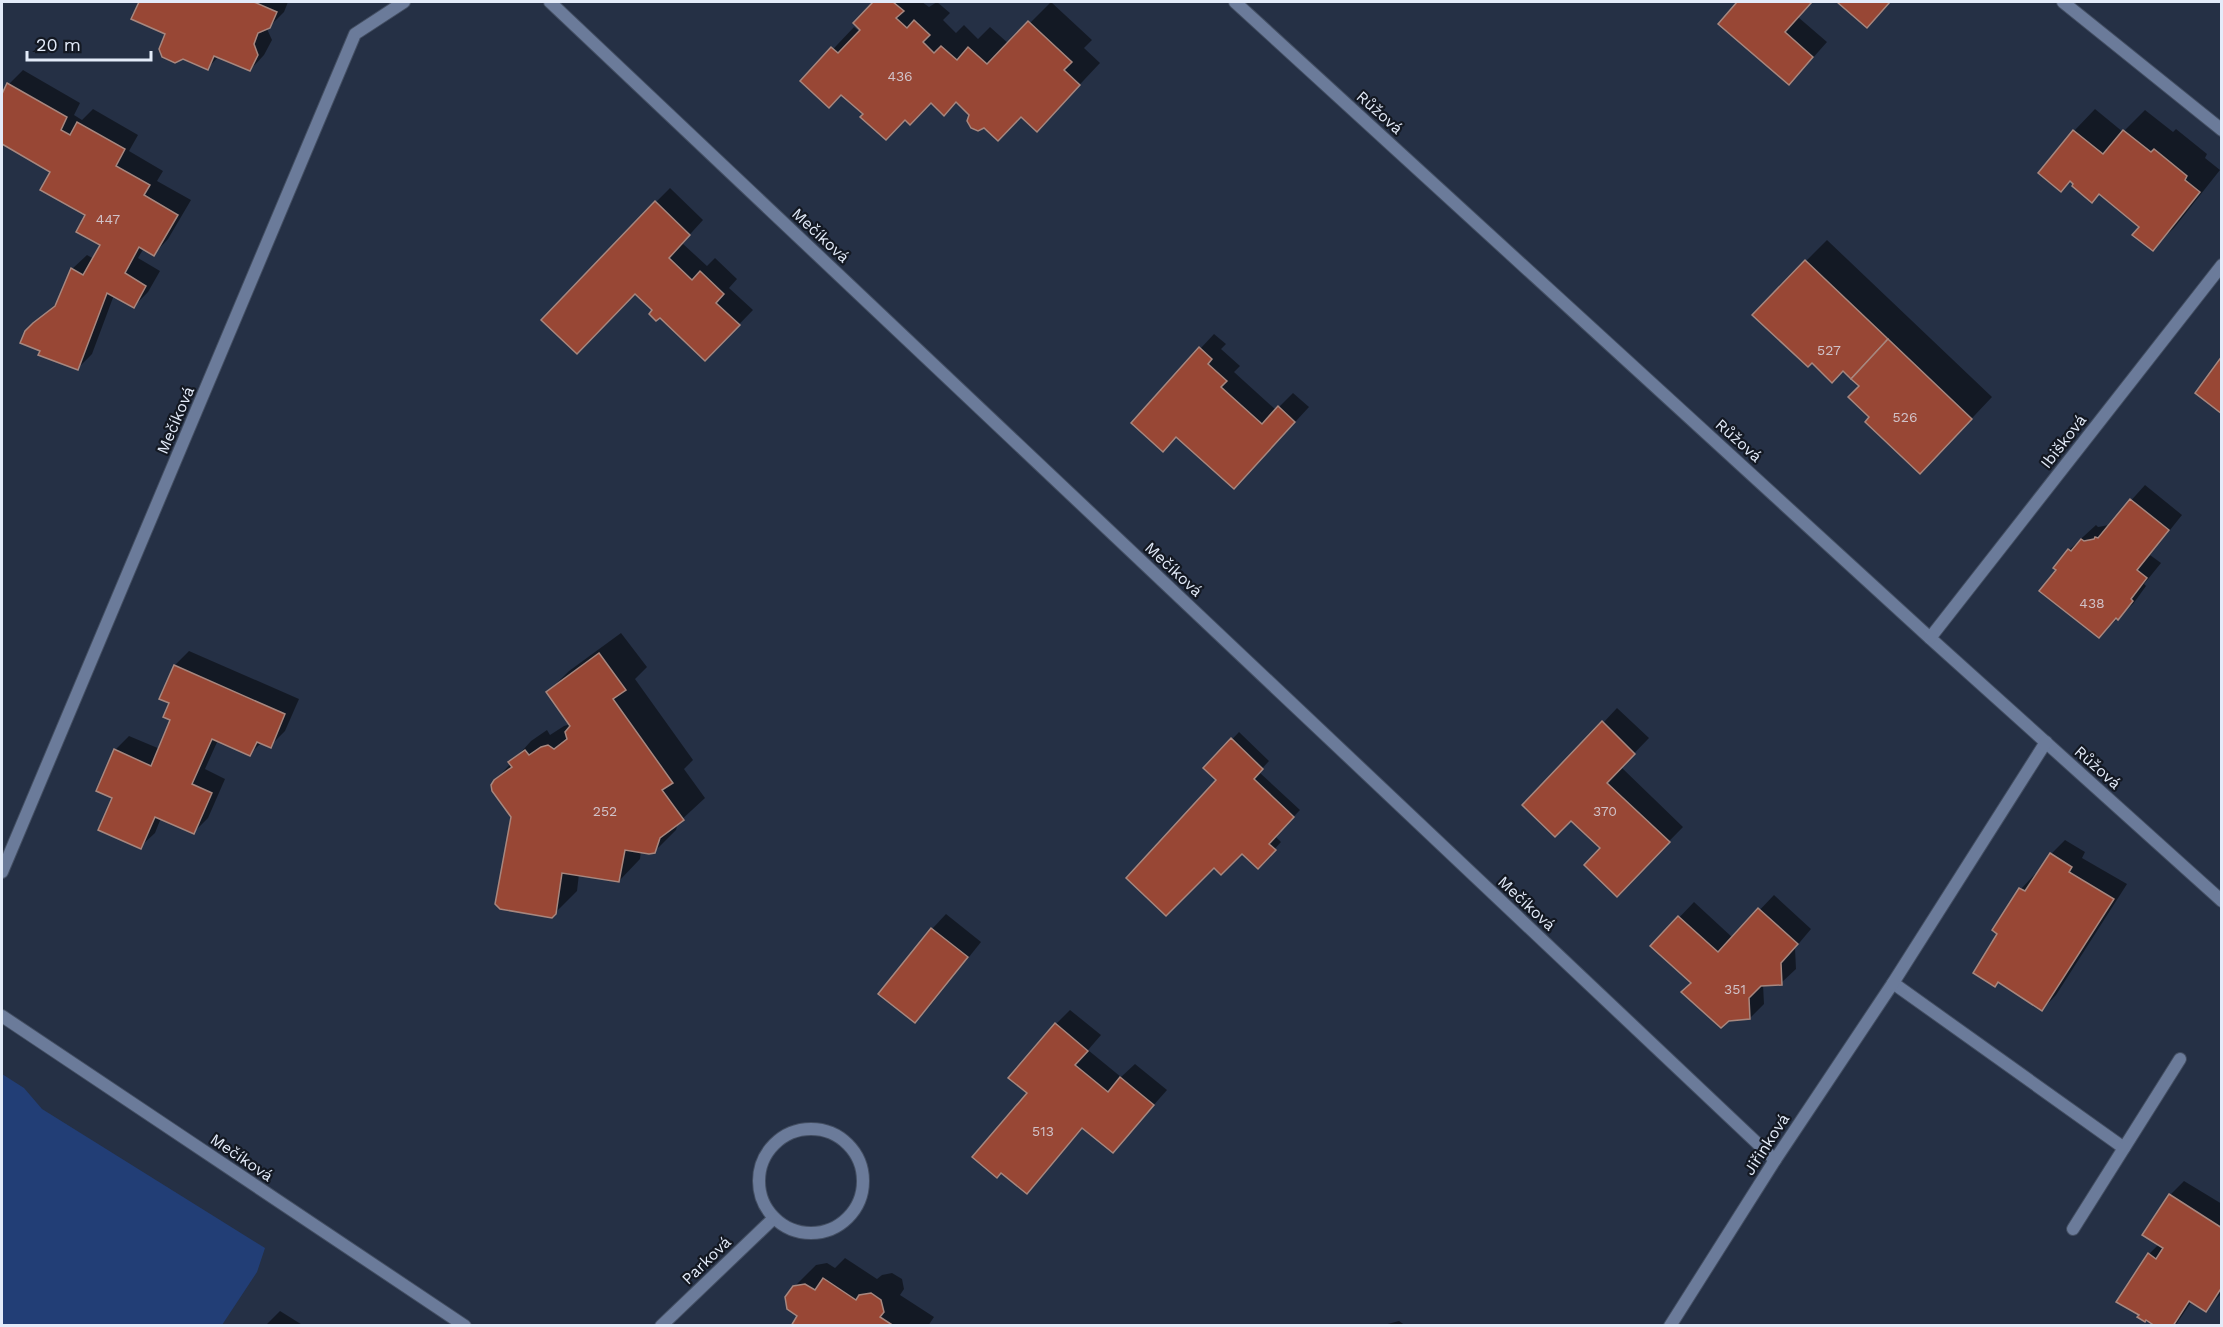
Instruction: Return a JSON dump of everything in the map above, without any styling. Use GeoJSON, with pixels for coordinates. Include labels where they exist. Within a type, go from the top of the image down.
{"type":"FeatureCollection","features":[{"type":"Feature","properties":{"kind":"street","name":"Mečíková"},"geometry":{"type":"LineString","coordinates":[[2,872],[355,34],[404,2]]}},
{"type":"Feature","properties":{"kind":"street","name":"Mečíková"},"geometry":{"type":"LineString","coordinates":[[550,2],[1775,1161]]}},
{"type":"Feature","properties":{"kind":"street","name":"Růžová"},"geometry":{"type":"LineString","coordinates":[[1235,2],[1930,638],[2222,901]]}},
{"type":"Feature","properties":{"kind":"street"},"geometry":{"type":"LineString","coordinates":[[2063,2],[2222,130]]}},
{"type":"Feature","properties":{"kind":"street","name":"Ibišková"},"geometry":{"type":"LineString","coordinates":[[1930,638],[2222,265]]}},
{"type":"Feature","properties":{"kind":"street","name":"Jiřinková"},"geometry":{"type":"LineString","coordinates":[[1670,1326],[1775,1161],[1893,983],[2046,742]]}},
{"type":"Feature","properties":{"kind":"street"},"geometry":{"type":"LineString","coordinates":[[1893,983],[2124,1148]]}},
{"type":"Feature","properties":{"kind":"street","name":"Mečíková"},"geometry":{"type":"LineString","coordinates":[[2,1016],[465,1326]]}},
{"type":"Feature","properties":{"kind":"street"},"geometry":{"type":"LineString","coordinates":[[2073,1229],[2180,1059]]}},
{"type":"Feature","properties":{"kind":"street"},"geometry":{"type":"LineString","coordinates":[[801,1129],[827,1130],[843,1138],[861,1161],[864,1189],[858,1205],[847,1220],[824,1232],[805,1233],[788,1228],[774,1218],[764,1203],[759,1185],[761,1167],[768,1150],[784,1136],[801,1129]]}},
{"type":"Feature","properties":{"kind":"street","name":"Parková"},"geometry":{"type":"LineString","coordinates":[[661,1326],[774,1218]]}},
{"type":"Feature","properties":{"kind":"shaded area"},"geometry":{"type":"Polygon","coordinates":[[[2,1074],[24,1088],[42,1109],[265,1248],[257,1272],[222,1325],[2,1325],[2,1074]]]}},
{"type":"Feature","properties":{"kind":"building"},"geometry":{"type":"Polygon","coordinates":[[[139,2],[254,2],[277,12],[270,28],[258,33],[254,44],[258,55],[250,71],[214,56],[208,70],[183,59],[175,63],[162,57],[159,49],[165,34],[131,19],[139,2]]]}},
{"type":"Feature","properties":{"kind":"building"},"geometry":{"type":"Polygon","coordinates":[[[873,2],[893,2],[904,11],[896,18],[907,28],[914,20],[930,35],[923,42],[934,53],[941,46],[957,60],[968,47],[987,64],[1028,21],[1072,62],[1064,70],[1080,85],[1037,132],[1021,117],[998,141],[984,128],[978,131],[971,128],[967,121],[969,115],[956,102],[944,116],[931,103],[910,125],[905,120],[886,140],[860,117],[863,114],[841,95],[829,108],[800,81],[831,47],[838,53],[860,30],[853,23],[873,2]]]}},
{"type":"Feature","properties":{"kind":"building"},"geometry":{"type":"Polygon","coordinates":[[[1737,2],[1812,2],[1785,32],[1813,57],[1789,85],[1718,24],[1737,2]]]}},
{"type":"Feature","properties":{"kind":"building"},"geometry":{"type":"Polygon","coordinates":[[[1837,2],[1890,2],[1867,28],[1837,2]]]}},
{"type":"Feature","properties":{"kind":"building"},"geometry":{"type":"Polygon","coordinates":[[[7,83],[67,117],[61,130],[70,135],[77,122],[125,149],[116,166],[150,185],[144,195],[178,215],[154,256],[139,247],[125,273],[146,286],[134,308],[107,293],[78,370],[38,355],[40,351],[20,343],[25,331],[55,306],[71,268],[83,275],[100,245],[76,232],[85,215],[40,190],[50,172],[2,144],[2,94],[7,83]]]}},
{"type":"Feature","properties":{"kind":"building"},"geometry":{"type":"Polygon","coordinates":[[[2073,130],[2103,154],[2123,130],[2151,152],[2154,149],[2187,176],[2185,180],[2200,192],[2153,251],[2132,235],[2139,227],[2099,194],[2092,203],[2072,186],[2070,181],[2061,192],[2038,173],[2073,130]]]}},
{"type":"Feature","properties":{"kind":"building"},"geometry":{"type":"Polygon","coordinates":[[[655,201],[690,235],[669,258],[692,280],[700,271],[724,294],[716,303],[740,325],[705,361],[660,318],[656,321],[649,314],[652,310],[635,294],[577,354],[541,320],[655,201]]]}},
{"type":"Feature","properties":{"kind":"building"},"geometry":{"type":"Polygon","coordinates":[[[1805,260],[1888,339],[1851,379],[1843,371],[1832,383],[1812,363],[1808,367],[1752,315],[1805,260]]]}},
{"type":"Feature","properties":{"kind":"building"},"geometry":{"type":"Polygon","coordinates":[[[1888,339],[1972,419],[1920,474],[1865,422],[1869,417],[1848,397],[1859,386],[1851,379],[1888,339]]]}},
{"type":"Feature","properties":{"kind":"building"},"geometry":{"type":"Polygon","coordinates":[[[1199,347],[1212,359],[1208,364],[1227,381],[1221,387],[1262,424],[1278,406],[1295,422],[1234,489],[1176,437],[1163,452],[1131,423],[1199,347]]]}},
{"type":"Feature","properties":{"kind":"building"},"geometry":{"type":"Polygon","coordinates":[[[2222,356],[2222,414],[2195,393],[2222,356]]]}},
{"type":"Feature","properties":{"kind":"building"},"geometry":{"type":"Polygon","coordinates":[[[2130,499],[2169,530],[2137,570],[2147,578],[2131,599],[2133,601],[2118,620],[2116,618],[2099,638],[2039,591],[2056,570],[2053,568],[2068,549],[2071,551],[2081,539],[2084,541],[2098,538],[2130,499]]]}},
{"type":"Feature","properties":{"kind":"building"},"geometry":{"type":"Polygon","coordinates":[[[599,653],[626,690],[613,699],[673,783],[662,790],[684,820],[660,838],[655,853],[625,850],[619,882],[562,873],[556,914],[552,918],[500,909],[495,904],[511,817],[492,791],[491,785],[494,780],[512,767],[508,762],[525,750],[529,755],[548,745],[554,749],[567,739],[565,732],[570,726],[546,692],[599,653]]]}},
{"type":"Feature","properties":{"kind":"building"},"geometry":{"type":"Polygon","coordinates":[[[174,665],[285,714],[271,748],[257,742],[250,756],[212,739],[192,784],[212,793],[194,834],[155,817],[141,849],[98,830],[112,798],[96,791],[114,749],[151,766],[170,720],[163,717],[169,703],[159,699],[174,665]]]}},
{"type":"Feature","properties":{"kind":"building"},"geometry":{"type":"Polygon","coordinates":[[[1602,721],[1635,754],[1607,783],[1670,842],[1617,897],[1584,865],[1600,848],[1571,821],[1555,837],[1522,805],[1602,721]]]}},
{"type":"Feature","properties":{"kind":"building"},"geometry":{"type":"Polygon","coordinates":[[[1231,738],[1263,769],[1254,779],[1294,817],[1269,844],[1276,850],[1258,869],[1242,854],[1221,875],[1214,868],[1166,916],[1126,878],[1216,780],[1203,768],[1231,738]]]}},
{"type":"Feature","properties":{"kind":"building"},"geometry":{"type":"Polygon","coordinates":[[[2050,853],[2072,867],[2069,872],[2114,899],[2042,1011],[1998,982],[1995,987],[1973,973],[1997,934],[1992,930],[2019,888],[2025,891],[2050,853]]]}},
{"type":"Feature","properties":{"kind":"building"},"geometry":{"type":"Polygon","coordinates":[[[1758,908],[1798,944],[1781,963],[1782,985],[1761,986],[1749,998],[1750,1019],[1729,1021],[1721,1028],[1681,992],[1691,983],[1650,946],[1678,916],[1718,952],[1758,908]]]}},
{"type":"Feature","properties":{"kind":"building"},"geometry":{"type":"Polygon","coordinates":[[[931,928],[968,957],[915,1023],[878,994],[931,928]]]}},
{"type":"Feature","properties":{"kind":"building"},"geometry":{"type":"Polygon","coordinates":[[[1055,1023],[1088,1051],[1075,1065],[1108,1092],[1120,1077],[1154,1105],[1113,1153],[1082,1128],[1027,1194],[1001,1173],[997,1178],[972,1157],[1027,1093],[1008,1078],[1055,1023]]]}},
{"type":"Feature","properties":{"kind":"building"},"geometry":{"type":"Polygon","coordinates":[[[2169,1194],[2222,1228],[2222,1287],[2206,1312],[2189,1301],[2173,1326],[2155,1326],[2146,1320],[2145,1322],[2137,1317],[2139,1315],[2116,1302],[2148,1253],[2156,1259],[2163,1248],[2142,1235],[2169,1194]]]}},
{"type":"Feature","properties":{"kind":"building"},"geometry":{"type":"Polygon","coordinates":[[[823,1278],[856,1300],[859,1295],[871,1293],[881,1300],[884,1312],[880,1317],[894,1326],[791,1326],[797,1316],[787,1309],[785,1297],[793,1286],[805,1284],[815,1290],[823,1278]]]}}]}
